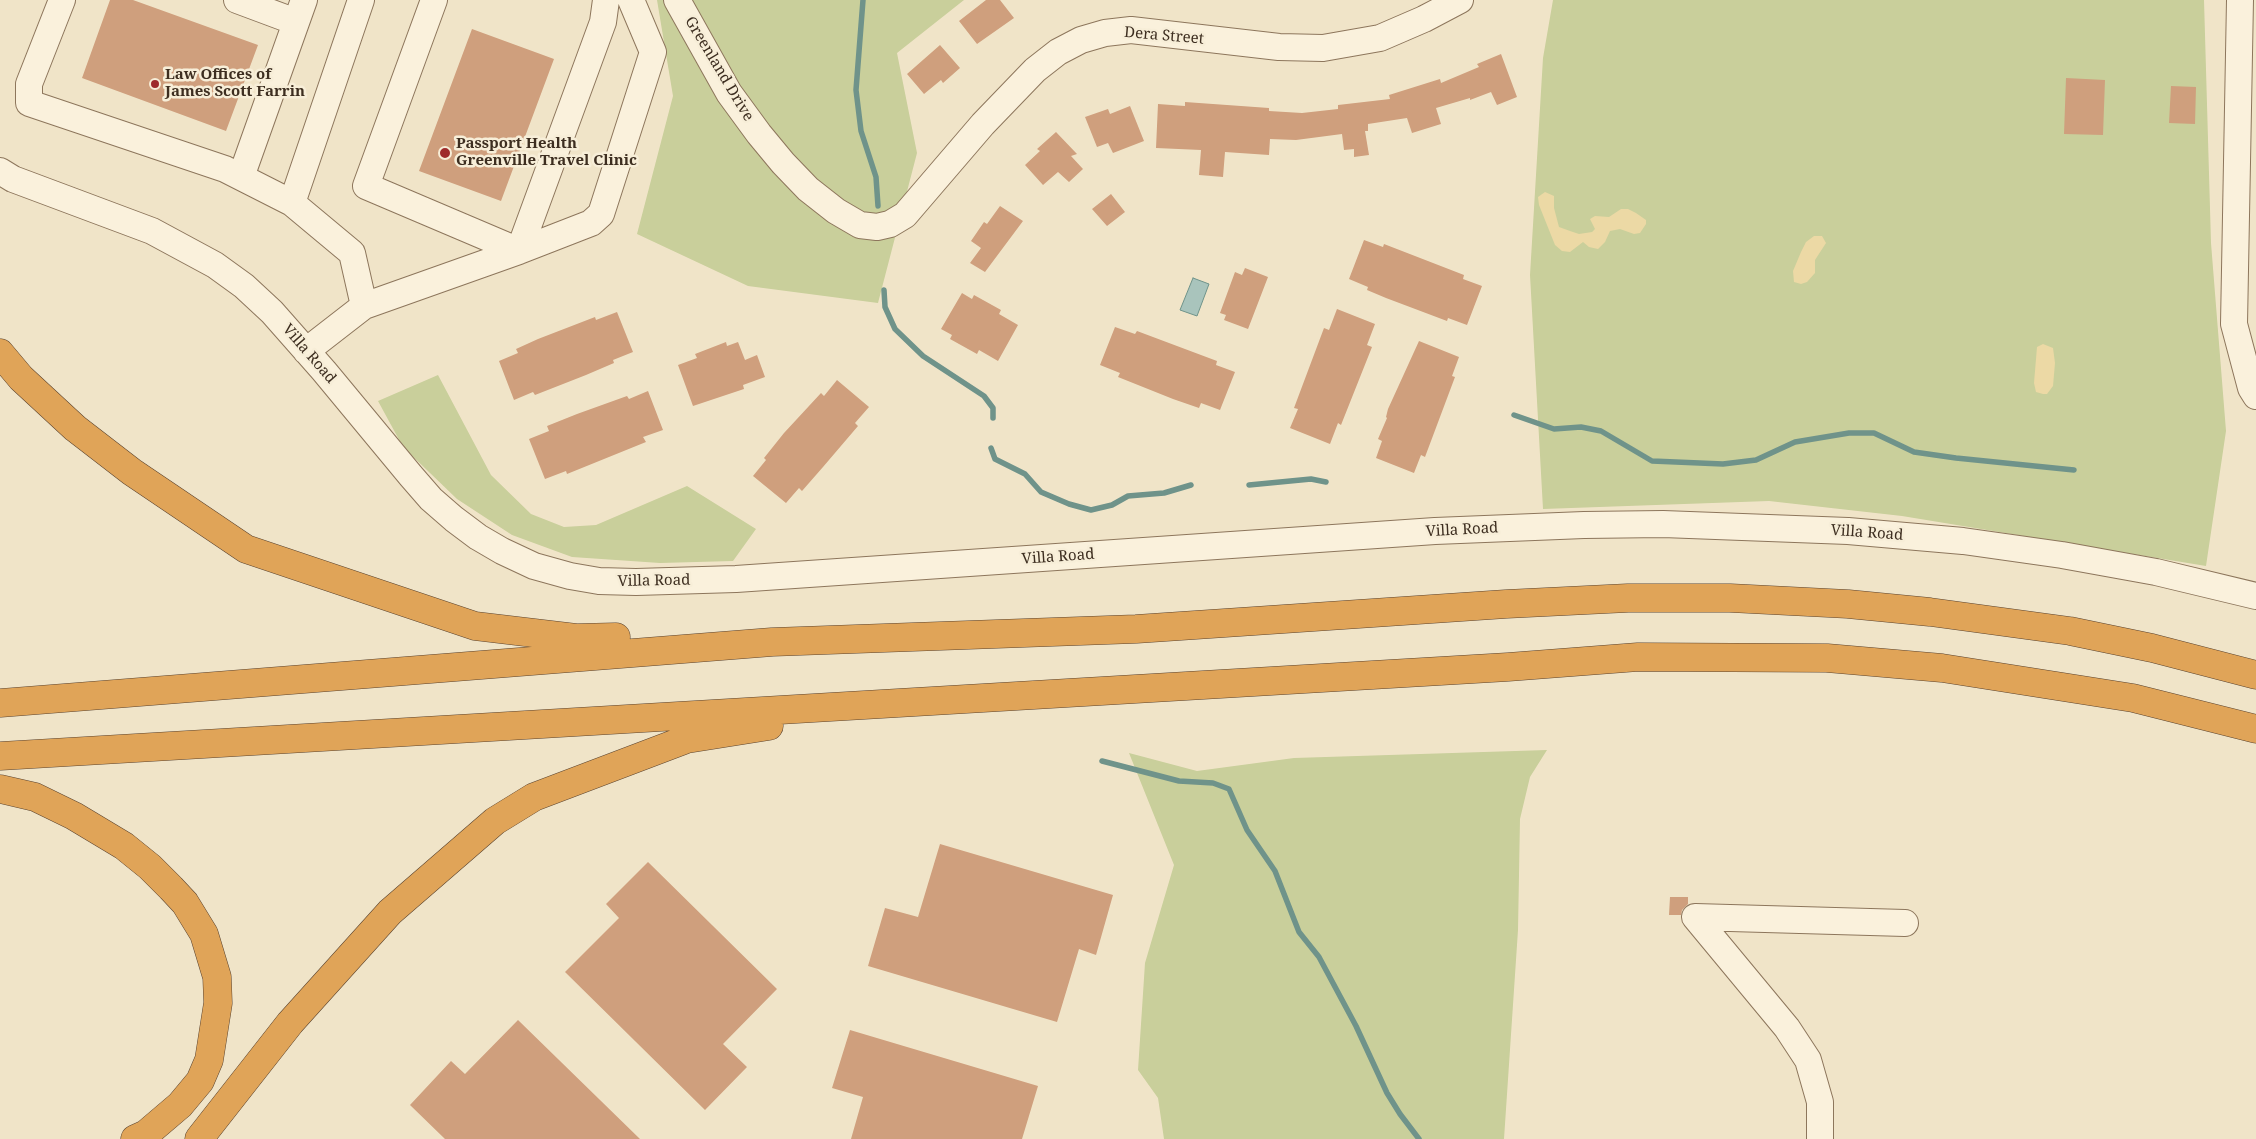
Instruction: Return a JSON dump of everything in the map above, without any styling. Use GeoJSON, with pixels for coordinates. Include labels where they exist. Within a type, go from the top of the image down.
{"type":"FeatureCollection","features":[{"type":"Feature","properties":{"kind":"highway"},"geometry":{"type":"LineString","coordinates":[[0,353],[21,378],[75,428],[132,472],[246,549],[475,626],[576,638],[617,637],[772,642]]}},
{"type":"Feature","properties":{"kind":"highway"},"geometry":{"type":"LineString","coordinates":[[0,703],[772,642],[1136,630],[1619,598],[1730,598],[1848,604],[1930,612],[2070,631],[2152,648],[2256,675]]}},
{"type":"Feature","properties":{"kind":"highway"},"geometry":{"type":"LineString","coordinates":[[0,756],[1508,667],[1638,657],[1750,656],[1862,660],[1942,668],[2133,698],[2256,729]]}},
{"type":"Feature","properties":{"kind":"highway"},"geometry":{"type":"LineString","coordinates":[[199,1139],[290,1023],[390,912],[494,821],[534,797],[687,739],[918,701]]}},
{"type":"Feature","properties":{"kind":"highway"},"geometry":{"type":"LineString","coordinates":[[0,789],[43,801],[74,816],[124,846],[150,867],[171,888],[185,904],[204,934],[217,976],[218,1003],[209,1060],[200,1081],[180,1105],[146,1134],[135,1139]]}},
{"type":"Feature","properties":{"kind":"street"},"geometry":{"type":"LineString","coordinates":[[62,0],[29,84],[29,103],[225,169],[292,203],[352,253],[364,306]]}},
{"type":"Feature","properties":{"kind":"street"},"geometry":{"type":"LineString","coordinates":[[238,0],[300,11],[241,178]]}},
{"type":"Feature","properties":{"kind":"street"},"geometry":{"type":"LineString","coordinates":[[292,203],[361,0]]}},
{"type":"Feature","properties":{"kind":"street"},"geometry":{"type":"LineString","coordinates":[[434,0],[366,186],[519,251]]}},
{"type":"Feature","properties":{"kind":"street"},"geometry":{"type":"LineString","coordinates":[[519,251],[603,22],[606,0]]}},
{"type":"Feature","properties":{"kind":"street"},"geometry":{"type":"LineString","coordinates":[[306,351],[364,306],[519,251],[591,223],[600,214],[653,52],[631,0]]}},
{"type":"Feature","properties":{"kind":"street","name":"Greenland Drive"},"geometry":{"type":"LineString","coordinates":[[677,0],[729,93],[759,134],[808,189],[836,212],[860,225],[877,227],[890,224],[905,215]]}},
{"type":"Feature","properties":{"kind":"street","name":"Dera Street"},"geometry":{"type":"LineString","coordinates":[[905,215],[983,124],[1035,70],[1058,52],[1081,40],[1105,33],[1131,30],[1279,47],[1323,48],[1380,38],[1424,19],[1460,0]]}},
{"type":"Feature","properties":{"kind":"street"},"geometry":{"type":"LineString","coordinates":[[2240,0],[2234,324],[2251,388],[2256,396]]}},
{"type":"Feature","properties":{"kind":"street","name":"Villa Road"},"geometry":{"type":"LineString","coordinates":[[0,171],[13,179],[152,231],[215,265],[244,286],[258,299],[306,351],[411,476],[454,519],[494,547],[534,566],[570,576],[599,581],[636,582],[736,579],[1426,532],[1584,525],[1663,524],[1848,531],[1963,541],[2062,555],[2128,567],[2256,596]]}},
{"type":"Feature","properties":{"kind":"street"},"geometry":{"type":"LineString","coordinates":[[1820,1139],[1820,1102],[1808,1060],[1787,1028],[1695,917],[1905,923]]}},
{"type":"Feature","properties":{"kind":"green space"},"geometry":{"type":"Polygon","coordinates":[[[657,0],[964,0],[897,53],[917,153],[878,303],[748,286],[637,234],[673,96],[657,0]]]}},
{"type":"Feature","properties":{"kind":"green space"},"geometry":{"type":"Polygon","coordinates":[[[1553,0],[2204,0],[2211,243],[2226,431],[2206,566],[1902,516],[1769,501],[1543,509],[1530,275],[1543,58],[1553,0]]]}},
{"type":"Feature","properties":{"kind":"green space"},"geometry":{"type":"Polygon","coordinates":[[[438,375],[491,475],[531,514],[564,527],[596,525],[687,486],[756,529],[733,561],[660,563],[572,557],[512,535],[457,499],[403,447],[378,401],[438,375]]]}},
{"type":"Feature","properties":{"kind":"green space"},"geometry":{"type":"Polygon","coordinates":[[[1547,750],[1530,777],[1520,819],[1518,930],[1504,1139],[1164,1139],[1158,1098],[1138,1070],[1145,963],[1174,865],[1129,753],[1197,771],[1294,758],[1547,750]]]}},
{"type":"Feature","properties":{"kind":"sand"},"geometry":{"type":"Polygon","coordinates":[[[1545,192],[1554,196],[1554,208],[1559,227],[1579,234],[1592,232],[1595,229],[1590,219],[1595,216],[1609,217],[1621,209],[1628,209],[1636,213],[1646,220],[1646,224],[1640,233],[1634,234],[1620,229],[1610,231],[1605,242],[1598,249],[1589,247],[1583,242],[1570,252],[1562,251],[1555,245],[1539,205],[1538,197],[1545,192]]]}},
{"type":"Feature","properties":{"kind":"sand"},"geometry":{"type":"Polygon","coordinates":[[[1814,236],[1822,236],[1826,243],[1815,260],[1815,273],[1807,282],[1801,284],[1794,282],[1793,271],[1801,252],[1806,242],[1814,236]]]}},
{"type":"Feature","properties":{"kind":"sand"},"geometry":{"type":"Polygon","coordinates":[[[2043,344],[2053,348],[2055,363],[2053,386],[2047,394],[2036,392],[2034,383],[2037,347],[2043,344]]]}},
{"type":"Feature","properties":{"kind":"water"},"geometry":{"type":"Polygon","coordinates":[[[1193,278],[1209,284],[1197,316],[1180,310],[1193,278]]]}},
{"type":"Feature","properties":{"kind":"building"},"geometry":{"type":"Polygon","coordinates":[[[110,0],[133,0],[258,45],[226,131],[82,78],[110,0]]]}},
{"type":"Feature","properties":{"kind":"building"},"geometry":{"type":"Polygon","coordinates":[[[986,0],[1000,0],[1014,18],[977,44],[959,21],[986,0]]]}},
{"type":"Feature","properties":{"kind":"building"},"geometry":{"type":"Polygon","coordinates":[[[472,29],[554,59],[501,201],[419,171],[472,29]]]}},
{"type":"Feature","properties":{"kind":"building"},"geometry":{"type":"Polygon","coordinates":[[[940,45],[960,68],[943,83],[941,80],[924,94],[907,74],[940,45]]]}},
{"type":"Feature","properties":{"kind":"building"},"geometry":{"type":"Polygon","coordinates":[[[1501,54],[1517,97],[1497,105],[1491,92],[1470,100],[1470,98],[1436,108],[1441,124],[1412,133],[1407,118],[1368,124],[1368,131],[1365,131],[1369,155],[1354,157],[1354,149],[1344,150],[1342,134],[1296,140],[1270,139],[1269,155],[1225,152],[1223,177],[1199,175],[1201,150],[1156,148],[1158,104],[1185,106],[1185,102],[1269,108],[1269,111],[1302,113],[1338,109],[1338,105],[1390,99],[1389,95],[1440,79],[1441,83],[1479,67],[1477,64],[1501,54]]]}},
{"type":"Feature","properties":{"kind":"building"},"geometry":{"type":"Polygon","coordinates":[[[2066,78],[2105,80],[2103,135],[2064,134],[2066,78]]]}},
{"type":"Feature","properties":{"kind":"building"},"geometry":{"type":"Polygon","coordinates":[[[2171,86],[2196,87],[2195,124],[2169,123],[2171,86]]]}},
{"type":"Feature","properties":{"kind":"building"},"geometry":{"type":"Polygon","coordinates":[[[1130,106],[1144,141],[1113,153],[1108,143],[1097,147],[1085,117],[1108,109],[1110,114],[1130,106]]]}},
{"type":"Feature","properties":{"kind":"building"},"geometry":{"type":"Polygon","coordinates":[[[1056,132],[1077,154],[1071,156],[1083,169],[1069,182],[1058,172],[1043,185],[1025,165],[1040,151],[1037,149],[1056,132]]]}},
{"type":"Feature","properties":{"kind":"building"},"geometry":{"type":"Polygon","coordinates":[[[1111,194],[1125,212],[1107,226],[1092,209],[1111,194]]]}},
{"type":"Feature","properties":{"kind":"building"},"geometry":{"type":"Polygon","coordinates":[[[1000,206],[1023,221],[985,272],[970,263],[981,248],[971,241],[984,222],[987,224],[1000,206]]]}},
{"type":"Feature","properties":{"kind":"building"},"geometry":{"type":"Polygon","coordinates":[[[1364,240],[1383,247],[1384,244],[1464,275],[1463,279],[1482,286],[1467,325],[1448,318],[1447,321],[1386,298],[1367,290],[1368,287],[1349,279],[1364,240]]]}},
{"type":"Feature","properties":{"kind":"building"},"geometry":{"type":"Polygon","coordinates":[[[1245,268],[1268,277],[1248,329],[1224,320],[1226,315],[1220,313],[1235,272],[1242,275],[1245,268]]]}},
{"type":"Feature","properties":{"kind":"building"},"geometry":{"type":"Polygon","coordinates":[[[962,293],[972,299],[974,295],[1001,310],[999,314],[1018,325],[998,361],[979,350],[977,354],[950,339],[952,335],[941,329],[962,293]]]}},
{"type":"Feature","properties":{"kind":"building"},"geometry":{"type":"Polygon","coordinates":[[[1337,309],[1375,324],[1367,345],[1372,347],[1341,425],[1338,423],[1330,444],[1290,428],[1298,409],[1294,408],[1324,328],[1329,330],[1337,309]]]}},
{"type":"Feature","properties":{"kind":"building"},"geometry":{"type":"Polygon","coordinates":[[[617,312],[633,352],[613,360],[614,363],[586,375],[535,395],[533,392],[514,400],[499,361],[518,353],[516,349],[538,339],[595,317],[596,320],[617,312]]]}},
{"type":"Feature","properties":{"kind":"building"},"geometry":{"type":"Polygon","coordinates":[[[1115,327],[1135,334],[1137,331],[1217,361],[1216,365],[1235,372],[1220,410],[1201,403],[1199,408],[1173,399],[1118,377],[1120,373],[1100,365],[1115,327]]]}},
{"type":"Feature","properties":{"kind":"building"},"geometry":{"type":"Polygon","coordinates":[[[1419,341],[1459,357],[1452,376],[1455,377],[1425,457],[1421,455],[1414,473],[1376,458],[1382,441],[1378,439],[1387,418],[1388,409],[1419,341]]]}},
{"type":"Feature","properties":{"kind":"building"},"geometry":{"type":"Polygon","coordinates":[[[726,342],[727,346],[738,342],[745,360],[757,355],[765,377],[743,385],[744,389],[693,406],[678,365],[697,358],[695,354],[726,342]]]}},
{"type":"Feature","properties":{"kind":"building"},"geometry":{"type":"Polygon","coordinates":[[[837,380],[869,407],[855,423],[858,426],[823,467],[802,491],[799,488],[786,503],[753,476],[766,460],[764,458],[784,433],[821,393],[824,396],[837,380]]]}},
{"type":"Feature","properties":{"kind":"building"},"geometry":{"type":"Polygon","coordinates":[[[648,391],[663,430],[643,437],[646,442],[567,474],[566,471],[545,479],[529,439],[549,431],[547,426],[627,396],[629,399],[648,391]]]}},
{"type":"Feature","properties":{"kind":"building"},"geometry":{"type":"Polygon","coordinates":[[[940,844],[1113,895],[1096,955],[1079,949],[1057,1022],[868,966],[885,908],[918,917],[940,844]]]}},
{"type":"Feature","properties":{"kind":"building"},"geometry":{"type":"Polygon","coordinates":[[[648,862],[777,989],[723,1044],[747,1067],[705,1110],[565,972],[619,918],[606,904],[648,862]]]}},
{"type":"Feature","properties":{"kind":"building"},"geometry":{"type":"Polygon","coordinates":[[[1670,897],[1688,897],[1688,904],[1682,910],[1681,915],[1669,915],[1670,897]]]}},
{"type":"Feature","properties":{"kind":"building"},"geometry":{"type":"Polygon","coordinates":[[[518,1020],[640,1139],[445,1139],[410,1105],[451,1061],[465,1074],[518,1020]]]}},
{"type":"Feature","properties":{"kind":"building"},"geometry":{"type":"Polygon","coordinates":[[[850,1030],[1038,1086],[1022,1139],[851,1139],[863,1097],[832,1088],[850,1030]]]}},
{"type":"Feature","properties":{"kind":"waterway"},"geometry":{"type":"LineString","coordinates":[[863,0],[856,90],[861,131],[876,177],[878,206]]}},
{"type":"Feature","properties":{"kind":"waterway"},"geometry":{"type":"LineString","coordinates":[[884,290],[885,307],[895,329],[923,356],[984,396],[993,408],[993,418]]}},
{"type":"Feature","properties":{"kind":"waterway"},"geometry":{"type":"LineString","coordinates":[[1514,415],[1554,429],[1581,427],[1601,431],[1652,461],[1723,464],[1756,460],[1795,442],[1849,433],[1874,433],[1914,452],[2074,470]]}},
{"type":"Feature","properties":{"kind":"waterway"},"geometry":{"type":"LineString","coordinates":[[991,448],[995,459],[1025,474],[1041,492],[1069,504],[1091,510],[1112,505],[1128,496],[1164,493],[1191,485]]}},
{"type":"Feature","properties":{"kind":"waterway"},"geometry":{"type":"LineString","coordinates":[[1249,485],[1311,479],[1326,482]]}},
{"type":"Feature","properties":{"kind":"waterway"},"geometry":{"type":"LineString","coordinates":[[1102,761],[1179,781],[1213,783],[1229,789],[1247,830],[1275,871],[1299,932],[1319,957],[1356,1026],[1387,1093],[1419,1139]]}},
{"type":"Feature","properties":{"kind":"place","name":"Law Offices of James Scott Farrin"},"geometry":{"type":"Point","coordinates":[155,84]}},
{"type":"Feature","properties":{"kind":"place","name":"Passport Health Greenville Travel Clinic"},"geometry":{"type":"Point","coordinates":[445,153]}}]}
